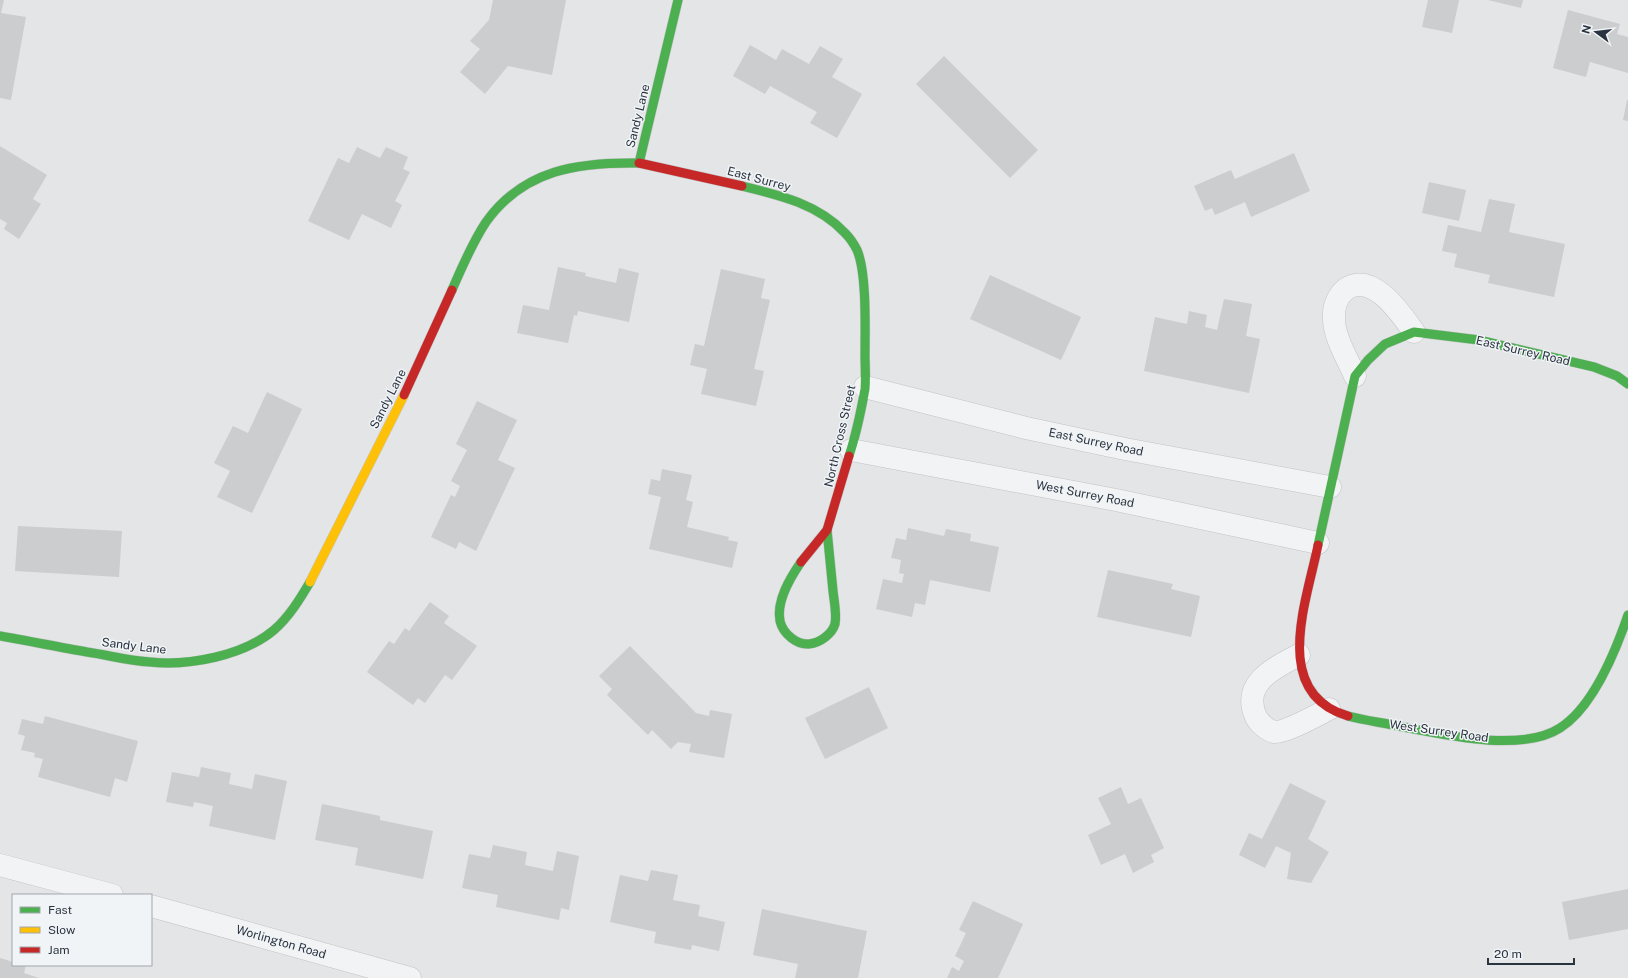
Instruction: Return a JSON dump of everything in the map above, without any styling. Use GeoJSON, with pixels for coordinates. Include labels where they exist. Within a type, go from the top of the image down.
{"type":"FeatureCollection","features":[{"type":"Feature","properties":{"kind":"street","name":"Sandy Lane"},"geometry":{"type":"LineString","coordinates":[[0,636],[136,661],[167,663],[194,661],[247,647],[266,636],[284,621],[309,583],[425,350],[481,228],[496,209],[514,192],[545,174],[571,166],[606,162],[639,163],[678,0]]}},
{"type":"Feature","properties":{"kind":"street","name":"East Surrey"},"geometry":{"type":"LineString","coordinates":[[639,163],[768,192],[796,201],[819,211],[834,222],[846,234],[857,250]]}},
{"type":"Feature","properties":{"kind":"street","name":"North Cross Street"},"geometry":{"type":"LineString","coordinates":[[827,530],[806,555],[789,580],[781,604],[780,621],[785,634],[799,642],[810,644],[822,639],[832,632],[835,623],[835,608],[827,530],[851,450],[865,387],[865,316],[862,270],[857,250]]}},
{"type":"Feature","properties":{"kind":"street"},"geometry":{"type":"LineString","coordinates":[[1356,376],[1339,340],[1334,320],[1336,304],[1342,292],[1352,285],[1362,285],[1382,294],[1392,303],[1414,332]]}},
{"type":"Feature","properties":{"kind":"street","name":"East Surrey Road"},"geometry":{"type":"LineString","coordinates":[[1324,515],[1356,376],[1368,360],[1385,344],[1414,332],[1479,340],[1594,367],[1617,376],[1628,384]]}},
{"type":"Feature","properties":{"kind":"street","name":"East Surrey Road"},"geometry":{"type":"LineString","coordinates":[[865,387],[1026,428],[1125,449],[1330,487]]}},
{"type":"Feature","properties":{"kind":"street","name":"West Surrey Road"},"geometry":{"type":"LineString","coordinates":[[851,450],[1116,500],[1318,543]]}},
{"type":"Feature","properties":{"kind":"street","name":"West Surrey Road"},"geometry":{"type":"LineString","coordinates":[[1324,515],[1301,630],[1299,655],[1302,672],[1309,687],[1316,698],[1329,709],[1360,719],[1452,736],[1508,740],[1538,737],[1558,729],[1568,722],[1591,695],[1618,645],[1628,615]]}},
{"type":"Feature","properties":{"kind":"street"},"geometry":{"type":"LineString","coordinates":[[1299,655],[1274,667],[1260,679],[1253,693],[1252,707],[1258,721],[1266,728],[1274,732],[1288,729],[1329,709]]}},
{"type":"Feature","properties":{"kind":"street"},"geometry":{"type":"LineString","coordinates":[[0,865],[108,894]]}},
{"type":"Feature","properties":{"kind":"street","name":"Worlington Road"},"geometry":{"type":"LineString","coordinates":[[152,906],[410,978]]}},
{"type":"Feature","properties":{"kind":"building"},"geometry":{"type":"Polygon","coordinates":[[[0,0],[4,0],[1,13],[26,17],[11,100],[0,98],[0,0]]]}},
{"type":"Feature","properties":{"kind":"building"},"geometry":{"type":"Polygon","coordinates":[[[493,0],[566,0],[552,75],[508,66],[485,94],[460,72],[480,49],[470,41],[489,20],[493,0]]]}},
{"type":"Feature","properties":{"kind":"building"},"geometry":{"type":"Polygon","coordinates":[[[1428,0],[1459,0],[1452,33],[1422,27],[1428,0]]]}},
{"type":"Feature","properties":{"kind":"building"},"geometry":{"type":"Polygon","coordinates":[[[1488,0],[1523,0],[1521,8],[1488,0]]]}},
{"type":"Feature","properties":{"kind":"building"},"geometry":{"type":"Polygon","coordinates":[[[1568,10],[1620,24],[1617,34],[1628,37],[1628,73],[1590,62],[1586,77],[1553,68],[1568,10]]]}},
{"type":"Feature","properties":{"kind":"building"},"geometry":{"type":"Polygon","coordinates":[[[750,45],[776,60],[782,49],[809,64],[820,46],[843,59],[832,77],[862,94],[837,138],[810,123],[817,112],[770,86],[765,94],[733,76],[750,45]]]}},
{"type":"Feature","properties":{"kind":"building"},"geometry":{"type":"Polygon","coordinates":[[[944,56],[1038,150],[1010,178],[916,84],[944,56]]]}},
{"type":"Feature","properties":{"kind":"building"},"geometry":{"type":"Polygon","coordinates":[[[1628,100],[1628,121],[1623,120],[1628,100]]]}},
{"type":"Feature","properties":{"kind":"building"},"geometry":{"type":"Polygon","coordinates":[[[0,146],[47,175],[33,199],[41,204],[19,239],[4,229],[7,223],[0,219],[0,146]]]}},
{"type":"Feature","properties":{"kind":"building"},"geometry":{"type":"Polygon","coordinates":[[[357,147],[380,158],[386,147],[408,157],[403,169],[410,172],[395,201],[402,205],[391,228],[362,214],[349,240],[308,221],[338,158],[349,163],[357,147]]]}},
{"type":"Feature","properties":{"kind":"building"},"geometry":{"type":"Polygon","coordinates":[[[1294,153],[1310,191],[1251,217],[1245,202],[1215,215],[1212,208],[1205,211],[1194,186],[1231,170],[1235,179],[1294,153]]]}},
{"type":"Feature","properties":{"kind":"building"},"geometry":{"type":"Polygon","coordinates":[[[1429,182],[1466,190],[1459,221],[1422,213],[1429,182]]]}},
{"type":"Feature","properties":{"kind":"building"},"geometry":{"type":"Polygon","coordinates":[[[1489,199],[1515,204],[1509,232],[1565,244],[1554,297],[1488,283],[1490,275],[1454,267],[1457,254],[1442,251],[1448,225],[1481,232],[1489,199]]]}},
{"type":"Feature","properties":{"kind":"building"},"geometry":{"type":"Polygon","coordinates":[[[558,267],[586,273],[585,276],[616,283],[619,268],[639,273],[629,322],[578,311],[577,316],[574,315],[568,343],[517,333],[523,305],[549,310],[558,267]]]}},
{"type":"Feature","properties":{"kind":"building"},"geometry":{"type":"Polygon","coordinates":[[[721,269],[765,279],[761,298],[770,300],[754,369],[764,371],[756,406],[701,394],[707,369],[690,365],[695,344],[704,346],[721,269]]]}},
{"type":"Feature","properties":{"kind":"building"},"geometry":{"type":"Polygon","coordinates":[[[990,275],[1081,317],[1061,360],[970,319],[990,275]]]}},
{"type":"Feature","properties":{"kind":"building"},"geometry":{"type":"Polygon","coordinates":[[[1224,299],[1252,304],[1246,336],[1260,339],[1249,393],[1144,371],[1155,317],[1187,324],[1189,311],[1207,315],[1205,327],[1217,330],[1224,299]]]}},
{"type":"Feature","properties":{"kind":"building"},"geometry":{"type":"Polygon","coordinates":[[[267,392],[302,409],[252,513],[217,497],[230,471],[214,463],[233,426],[248,433],[267,392]]]}},
{"type":"Feature","properties":{"kind":"building"},"geometry":{"type":"Polygon","coordinates":[[[477,401],[517,420],[498,460],[515,468],[476,551],[459,542],[456,549],[431,537],[451,495],[455,497],[460,486],[451,481],[467,450],[456,444],[477,401]]]}},
{"type":"Feature","properties":{"kind":"building"},"geometry":{"type":"Polygon","coordinates":[[[662,469],[692,475],[686,500],[693,502],[687,527],[729,537],[728,540],[738,542],[732,568],[649,549],[661,497],[648,494],[651,479],[660,481],[662,469]]]}},
{"type":"Feature","properties":{"kind":"building"},"geometry":{"type":"Polygon","coordinates":[[[18,526],[122,531],[119,577],[15,571],[18,526]]]}},
{"type":"Feature","properties":{"kind":"building"},"geometry":{"type":"Polygon","coordinates":[[[908,528],[944,536],[946,529],[971,534],[970,541],[999,547],[990,592],[930,580],[925,605],[915,603],[912,617],[876,609],[883,579],[902,583],[904,574],[899,573],[901,560],[891,558],[896,538],[906,540],[908,528]]]}},
{"type":"Feature","properties":{"kind":"building"},"geometry":{"type":"Polygon","coordinates":[[[1108,570],[1173,584],[1171,589],[1200,596],[1191,637],[1097,617],[1108,570]]]}},
{"type":"Feature","properties":{"kind":"building"},"geometry":{"type":"Polygon","coordinates":[[[430,602],[449,616],[444,623],[477,646],[452,680],[445,675],[425,703],[418,698],[413,705],[367,672],[389,641],[394,644],[405,628],[409,631],[430,602]]]}},
{"type":"Feature","properties":{"kind":"building"},"geometry":{"type":"Polygon","coordinates":[[[630,646],[696,713],[709,716],[710,710],[732,714],[724,758],[689,752],[691,744],[678,742],[671,749],[652,730],[648,735],[607,695],[612,689],[599,676],[630,646]]]}},
{"type":"Feature","properties":{"kind":"building"},"geometry":{"type":"Polygon","coordinates":[[[869,687],[888,728],[825,759],[805,718],[869,687]]]}},
{"type":"Feature","properties":{"kind":"building"},"geometry":{"type":"Polygon","coordinates":[[[45,716],[138,741],[127,782],[115,778],[110,797],[38,777],[43,759],[34,757],[35,753],[21,750],[25,736],[18,734],[22,719],[43,724],[45,716]]]}},
{"type":"Feature","properties":{"kind":"building"},"geometry":{"type":"Polygon","coordinates":[[[201,767],[231,773],[229,784],[252,789],[255,774],[287,781],[275,840],[209,826],[213,806],[194,802],[193,807],[166,802],[172,772],[199,777],[201,767]]]}},
{"type":"Feature","properties":{"kind":"building"},"geometry":{"type":"Polygon","coordinates":[[[1290,783],[1326,801],[1308,839],[1329,852],[1311,883],[1287,879],[1291,853],[1276,846],[1265,868],[1239,855],[1249,833],[1262,839],[1290,783]]]}},
{"type":"Feature","properties":{"kind":"building"},"geometry":{"type":"Polygon","coordinates":[[[1121,787],[1128,804],[1141,798],[1164,848],[1151,855],[1154,862],[1133,873],[1125,854],[1101,865],[1088,835],[1111,824],[1098,798],[1121,787]]]}},
{"type":"Feature","properties":{"kind":"building"},"geometry":{"type":"Polygon","coordinates":[[[322,804],[380,816],[380,820],[433,831],[423,879],[355,865],[358,848],[315,840],[322,804]]]}},
{"type":"Feature","properties":{"kind":"building"},"geometry":{"type":"Polygon","coordinates":[[[493,845],[527,852],[525,865],[553,871],[557,851],[579,856],[569,910],[561,908],[559,920],[496,907],[498,895],[462,888],[469,854],[490,858],[493,845]]]}},
{"type":"Feature","properties":{"kind":"building"},"geometry":{"type":"Polygon","coordinates":[[[651,870],[678,875],[673,900],[700,905],[698,916],[725,922],[719,951],[692,945],[691,950],[654,943],[656,932],[610,922],[620,875],[648,881],[651,870]]]}},
{"type":"Feature","properties":{"kind":"building"},"geometry":{"type":"Polygon","coordinates":[[[1628,889],[1628,929],[1569,940],[1562,902],[1628,889]]]}},
{"type":"Feature","properties":{"kind":"building"},"geometry":{"type":"Polygon","coordinates":[[[973,901],[1023,924],[998,978],[947,978],[952,967],[959,971],[964,961],[955,956],[966,933],[959,930],[973,901]]]}},
{"type":"Feature","properties":{"kind":"building"},"geometry":{"type":"Polygon","coordinates":[[[762,909],[867,931],[858,978],[795,978],[798,964],[753,955],[762,909]]]}},
{"type":"Feature","properties":{"kind":"building"},"geometry":{"type":"Polygon","coordinates":[[[0,958],[12,962],[12,966],[26,966],[24,973],[39,978],[0,978],[0,958]]]}},
{"type":"Feature","properties":{"kind":"traffic: fast"},"geometry":{"type":"LineString","coordinates":[[452,290],[463,264],[486,222],[501,204],[518,190],[535,180],[554,172],[574,167],[595,164],[639,163],[678,0]]}},
{"type":"Feature","properties":{"kind":"traffic: fast"},"geometry":{"type":"LineString","coordinates":[[742,186],[784,197],[823,215],[848,236],[857,250],[864,286],[865,389],[849,456]]}},
{"type":"Feature","properties":{"kind":"traffic: fast"},"geometry":{"type":"LineString","coordinates":[[1318,545],[1355,376],[1368,360],[1385,344],[1414,332],[1479,340],[1594,367],[1617,376],[1628,384]]}},
{"type":"Feature","properties":{"kind":"traffic: fast"},"geometry":{"type":"LineString","coordinates":[[801,562],[788,582],[782,598],[779,613],[780,621],[787,634],[795,641],[809,644],[817,642],[825,637],[833,628],[836,620],[827,530]]}},
{"type":"Feature","properties":{"kind":"traffic: fast"},"geometry":{"type":"LineString","coordinates":[[0,636],[142,661],[165,663],[198,660],[231,653],[247,647],[274,630],[289,614],[310,582]]}},
{"type":"Feature","properties":{"kind":"traffic: fast"},"geometry":{"type":"LineString","coordinates":[[1348,716],[1478,739],[1501,741],[1523,740],[1543,736],[1560,728],[1572,719],[1593,692],[1610,661],[1628,615]]}},
{"type":"Feature","properties":{"kind":"traffic: slow"},"geometry":{"type":"LineString","coordinates":[[310,582],[404,395]]}},
{"type":"Feature","properties":{"kind":"traffic: jam"},"geometry":{"type":"LineString","coordinates":[[639,163],[742,186]]}},
{"type":"Feature","properties":{"kind":"traffic: jam"},"geometry":{"type":"LineString","coordinates":[[404,395],[452,290]]}},
{"type":"Feature","properties":{"kind":"traffic: jam"},"geometry":{"type":"LineString","coordinates":[[801,562],[827,530],[849,456]]}},
{"type":"Feature","properties":{"kind":"traffic: jam"},"geometry":{"type":"LineString","coordinates":[[1318,545],[1302,618],[1300,643],[1301,667],[1309,687],[1324,704],[1348,716]]}}]}
